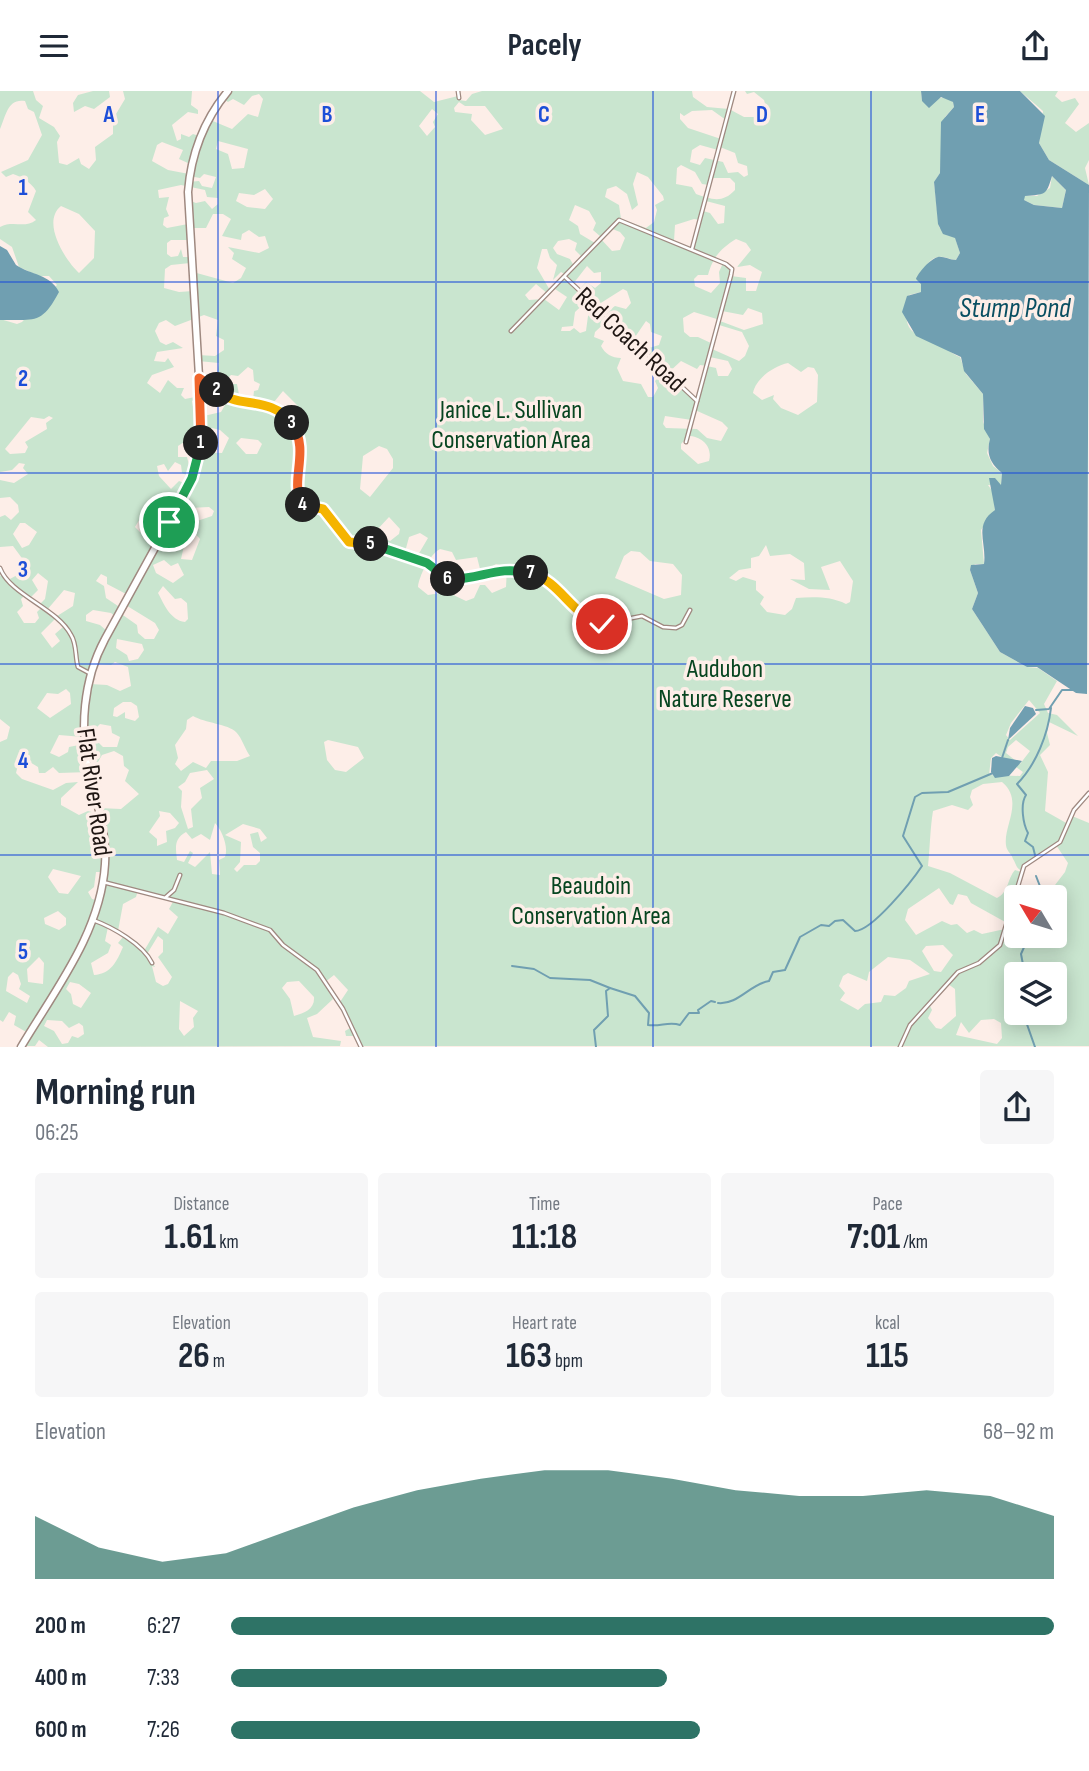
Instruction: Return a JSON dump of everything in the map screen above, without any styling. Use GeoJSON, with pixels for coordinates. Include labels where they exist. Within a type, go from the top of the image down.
{"type":"FeatureCollection","features":[{"type":"Feature","properties":{"kind":"main road","name":"Flat River Road"},"geometry":{"type":"LineString","coordinates":[[21,1047],[80,948],[93,920],[103,882],[104,834],[84,737],[91,674],[102,643],[194,472],[201,441],[188,181],[201,132],[228,91]]}},
{"type":"Feature","properties":{"kind":"street"},"geometry":{"type":"LineString","coordinates":[[458,91],[458,98]]}},
{"type":"Feature","properties":{"kind":"street"},"geometry":{"type":"LineString","coordinates":[[692,249],[734,91]]}},
{"type":"Feature","properties":{"kind":"street"},"geometry":{"type":"LineString","coordinates":[[511,331],[621,219],[726,264],[732,272],[686,442]]}},
{"type":"Feature","properties":{"kind":"street","name":"Red Coach Road"},"geometry":{"type":"LineString","coordinates":[[565,277],[698,401]]}},
{"type":"Feature","properties":{"kind":"street"},"geometry":{"type":"LineString","coordinates":[[199,378],[227,399],[259,403],[289,418],[301,439],[298,490],[301,503],[323,509],[349,542],[383,546],[404,558],[427,563],[446,579],[474,579],[503,569],[539,576],[581,614],[602,624],[642,616],[663,627],[676,628],[682,625],[690,610]]}},
{"type":"Feature","properties":{"kind":"street"},"geometry":{"type":"LineString","coordinates":[[0,568],[10,583],[35,599],[68,631],[78,667],[84,673],[91,674]]}},
{"type":"Feature","properties":{"kind":"street"},"geometry":{"type":"LineString","coordinates":[[900,1047],[909,1025],[958,972],[979,963],[1000,945],[1024,866],[1060,842],[1074,810],[1089,793]]}},
{"type":"Feature","properties":{"kind":"street"},"geometry":{"type":"LineString","coordinates":[[166,897],[174,890],[180,874]]}},
{"type":"Feature","properties":{"kind":"street"},"geometry":{"type":"LineString","coordinates":[[103,882],[166,897],[270,930],[283,945],[316,968],[340,1004],[361,1047]]}},
{"type":"Feature","properties":{"kind":"street"},"geometry":{"type":"LineString","coordinates":[[93,920],[116,930],[147,954],[152,963]]}},
{"type":"Feature","properties":{"kind":"green space"},"geometry":{"type":"Polygon","coordinates":[[[0,91],[33,91],[36,100],[43,106],[39,118],[54,127],[60,136],[57,142],[59,163],[67,165],[79,158],[81,164],[89,169],[96,160],[95,147],[113,134],[113,119],[125,99],[123,91],[192,91],[191,105],[198,110],[198,114],[188,112],[172,125],[177,141],[181,139],[181,134],[199,136],[208,119],[232,129],[248,114],[258,117],[263,99],[259,94],[252,96],[244,105],[233,99],[228,102],[222,98],[228,91],[420,91],[434,102],[458,96],[459,100],[466,101],[472,94],[482,91],[692,91],[693,97],[707,107],[729,109],[744,117],[762,120],[769,118],[764,100],[754,92],[747,94],[745,91],[921,91],[922,101],[946,97],[953,102],[954,107],[945,117],[940,173],[934,183],[939,227],[947,235],[955,237],[960,253],[956,260],[941,257],[930,261],[923,276],[921,292],[909,295],[907,321],[913,331],[960,357],[966,374],[983,394],[983,422],[990,439],[987,453],[993,466],[1002,473],[1001,485],[988,485],[993,492],[995,510],[981,530],[984,564],[975,564],[970,570],[978,593],[972,609],[1000,652],[1027,667],[1038,668],[1057,681],[1044,704],[1048,713],[1057,715],[1078,736],[1049,722],[1047,733],[1050,745],[1040,755],[1048,772],[1045,811],[1068,824],[1072,816],[1089,823],[1089,1046],[361,1046],[357,1036],[346,1036],[345,1031],[352,1027],[340,1002],[348,990],[334,975],[324,983],[333,999],[317,1014],[307,1018],[313,1037],[341,1041],[340,1046],[48,1047],[39,1040],[35,1046],[21,1046],[28,1033],[14,1025],[16,1016],[9,1012],[3,1022],[0,1020],[0,742],[7,739],[10,727],[0,719],[0,576],[2,574],[8,580],[21,573],[27,565],[13,546],[0,547],[0,517],[5,515],[11,520],[19,512],[18,505],[10,497],[0,498],[0,480],[14,483],[28,474],[23,468],[25,464],[19,463],[12,470],[0,472],[0,319],[17,324],[22,322],[57,285],[49,276],[39,276],[19,267],[12,247],[0,239],[0,227],[28,224],[36,220],[28,212],[36,191],[34,188],[20,177],[13,174],[6,177],[1,172],[28,160],[42,135],[34,112],[28,109],[25,101],[15,102],[8,109],[0,129],[0,91]],[[459,102],[454,108],[455,112],[472,114],[471,120],[485,135],[503,129],[485,106],[465,106],[459,102]],[[432,109],[419,126],[427,136],[435,127],[433,122],[438,114],[432,109]],[[712,110],[692,111],[684,116],[680,113],[680,119],[688,128],[721,139],[726,120],[712,110]],[[218,141],[216,149],[228,154],[232,169],[244,168],[248,149],[218,141]],[[162,142],[157,145],[152,161],[168,170],[189,174],[190,164],[179,159],[183,150],[162,142]],[[700,145],[692,150],[690,162],[700,165],[705,158],[723,162],[728,173],[738,172],[744,177],[748,175],[747,166],[738,163],[735,153],[720,147],[718,150],[700,145]],[[681,165],[677,168],[676,184],[692,187],[696,194],[721,199],[735,190],[735,183],[730,178],[712,178],[709,185],[702,184],[695,172],[681,165]],[[637,172],[633,184],[638,205],[632,210],[627,194],[616,186],[607,189],[605,197],[619,205],[621,219],[646,228],[654,222],[657,210],[655,205],[664,200],[663,196],[648,177],[637,172]],[[204,174],[200,178],[189,176],[188,182],[199,181],[202,186],[212,188],[216,177],[204,174]],[[181,185],[158,190],[159,198],[169,197],[166,209],[169,216],[164,218],[163,225],[167,228],[188,224],[188,200],[196,203],[205,201],[212,209],[218,204],[218,198],[207,197],[205,190],[181,185]],[[265,189],[254,195],[239,193],[236,201],[247,207],[265,209],[273,199],[265,189]],[[706,201],[703,211],[710,213],[718,224],[724,223],[725,206],[706,201]],[[575,205],[569,220],[578,226],[580,234],[595,243],[600,238],[612,251],[620,250],[625,238],[620,232],[610,228],[601,237],[593,230],[596,223],[589,211],[575,205]],[[61,206],[53,221],[57,241],[79,273],[94,258],[95,231],[79,214],[61,206]],[[213,214],[206,228],[189,228],[189,240],[171,240],[167,243],[167,254],[171,257],[178,256],[181,249],[183,257],[191,257],[190,263],[171,265],[165,269],[164,288],[179,292],[193,291],[193,272],[233,283],[241,278],[246,268],[232,259],[234,253],[228,247],[259,253],[269,248],[265,236],[259,237],[249,230],[242,234],[241,240],[222,236],[231,219],[223,214],[213,214]],[[694,219],[675,225],[674,241],[692,248],[700,220],[694,219]],[[569,239],[558,241],[553,248],[557,254],[570,259],[574,266],[582,257],[575,250],[577,243],[569,239]],[[736,239],[721,250],[708,275],[698,275],[694,279],[695,286],[711,293],[720,283],[719,272],[723,263],[731,268],[731,276],[746,278],[746,291],[756,291],[762,272],[750,265],[737,267],[751,250],[746,243],[736,239]],[[542,249],[537,268],[551,292],[548,294],[536,284],[525,295],[529,300],[544,299],[559,310],[567,297],[555,289],[566,275],[561,272],[553,280],[557,265],[550,258],[547,249],[542,249]],[[587,266],[573,284],[579,290],[586,282],[595,288],[601,283],[601,272],[594,273],[587,266]],[[623,289],[596,306],[588,300],[575,312],[573,326],[562,327],[561,331],[574,328],[580,333],[586,331],[588,316],[599,310],[604,314],[615,306],[626,309],[631,303],[627,291],[623,289]],[[748,308],[743,315],[722,311],[720,320],[694,312],[683,318],[684,332],[690,337],[698,337],[713,344],[712,349],[739,361],[745,356],[749,346],[742,332],[719,325],[720,321],[744,330],[763,324],[762,313],[748,308]],[[204,315],[175,326],[166,320],[159,323],[155,331],[160,342],[166,345],[173,342],[183,348],[157,352],[154,361],[165,362],[168,358],[174,367],[152,375],[147,383],[160,393],[168,380],[177,388],[184,388],[181,395],[185,399],[200,396],[192,401],[195,418],[221,412],[228,400],[209,383],[217,375],[219,363],[198,361],[198,355],[215,356],[224,350],[224,340],[216,336],[218,320],[204,315]],[[609,319],[595,332],[594,337],[604,341],[601,346],[612,356],[621,358],[617,368],[623,381],[641,384],[648,397],[653,397],[658,388],[655,381],[664,371],[645,353],[649,348],[659,345],[662,336],[651,332],[650,324],[646,321],[633,340],[609,319]],[[710,357],[707,366],[716,368],[718,376],[728,376],[732,369],[728,361],[710,357]],[[681,361],[668,373],[696,399],[707,366],[700,365],[697,369],[681,361]],[[788,363],[762,378],[753,393],[762,400],[774,395],[773,399],[781,408],[798,415],[817,402],[818,375],[814,368],[808,367],[801,372],[788,363]],[[248,367],[238,376],[231,375],[227,379],[230,384],[237,384],[240,400],[253,400],[254,391],[258,390],[260,384],[254,381],[253,370],[248,367]],[[283,391],[270,407],[288,417],[297,405],[283,391]],[[695,410],[692,420],[665,416],[663,424],[666,428],[697,429],[707,438],[721,441],[728,428],[722,422],[695,410]],[[31,417],[5,449],[10,454],[25,453],[28,447],[25,442],[47,429],[46,423],[53,418],[31,417]],[[212,428],[194,431],[190,443],[184,442],[178,446],[178,457],[187,457],[189,465],[195,467],[199,452],[222,453],[229,438],[220,430],[212,428]],[[688,436],[681,444],[681,449],[698,464],[709,461],[708,447],[698,438],[688,436]],[[241,438],[236,443],[246,454],[257,454],[262,444],[258,440],[241,438]],[[379,446],[363,456],[360,489],[370,497],[393,468],[393,459],[387,449],[379,446]],[[175,462],[168,471],[164,464],[157,466],[159,476],[171,489],[179,481],[189,485],[191,477],[182,473],[181,465],[175,462]],[[161,496],[154,506],[163,520],[144,512],[135,527],[141,533],[152,529],[162,534],[167,527],[175,531],[174,541],[184,546],[181,559],[192,560],[200,539],[190,528],[197,521],[212,516],[214,511],[209,507],[189,508],[174,499],[167,506],[161,496]],[[389,517],[376,531],[376,536],[390,541],[399,534],[400,529],[389,517]],[[20,523],[13,534],[22,548],[29,545],[37,532],[25,523],[20,523]],[[420,533],[409,537],[405,552],[408,555],[418,555],[428,538],[420,533]],[[766,545],[759,556],[751,558],[751,568],[739,570],[729,578],[736,581],[743,577],[756,581],[756,590],[764,597],[760,604],[767,612],[785,615],[792,609],[796,598],[815,597],[846,604],[850,602],[853,581],[840,561],[821,567],[830,590],[809,589],[790,579],[805,580],[804,563],[790,554],[770,556],[766,545]],[[440,549],[429,560],[418,587],[428,595],[447,592],[466,601],[474,598],[480,585],[485,585],[492,593],[506,587],[507,567],[496,564],[481,573],[477,557],[456,560],[452,552],[440,549]],[[631,551],[624,556],[615,578],[664,599],[681,595],[682,575],[673,564],[650,561],[640,552],[631,551]],[[164,560],[153,565],[156,573],[173,583],[184,575],[178,563],[171,566],[164,560]],[[38,573],[32,580],[38,590],[31,597],[25,595],[21,599],[23,606],[17,612],[24,623],[35,623],[39,618],[37,612],[42,607],[40,604],[45,599],[48,581],[38,573]],[[101,574],[96,581],[104,586],[106,598],[121,608],[120,613],[137,625],[138,633],[145,639],[154,639],[159,630],[155,623],[124,604],[128,595],[107,584],[107,577],[101,574]],[[163,586],[158,593],[175,618],[185,622],[188,619],[187,603],[181,598],[175,599],[163,586]],[[64,590],[47,610],[54,618],[73,606],[75,593],[64,590]],[[93,610],[86,615],[86,621],[100,625],[108,632],[116,617],[111,613],[93,610]],[[55,619],[41,633],[52,648],[60,641],[55,634],[63,627],[55,619]],[[117,639],[116,648],[127,655],[129,661],[138,659],[144,650],[142,644],[117,639]],[[115,662],[111,665],[95,664],[90,684],[107,685],[120,691],[131,686],[128,667],[115,662]],[[66,689],[58,694],[47,693],[37,708],[50,718],[71,704],[70,693],[66,689]],[[1029,700],[1011,723],[1006,735],[1010,740],[1040,713],[1029,700]],[[123,702],[114,708],[113,716],[117,717],[125,712],[125,718],[135,721],[139,717],[137,706],[131,702],[123,702]],[[193,716],[187,720],[186,729],[175,745],[178,758],[175,764],[181,771],[193,762],[206,768],[211,761],[237,761],[250,756],[240,737],[232,729],[193,716]],[[100,724],[94,730],[85,731],[83,737],[59,735],[50,753],[59,757],[68,752],[69,747],[84,744],[86,740],[96,740],[103,747],[117,747],[120,737],[112,733],[111,726],[100,724]],[[328,740],[324,742],[327,760],[335,770],[346,772],[364,758],[358,747],[328,740]],[[1016,740],[1006,753],[1020,764],[1030,751],[1016,740]],[[114,751],[102,755],[98,762],[89,764],[86,758],[79,759],[81,772],[89,772],[59,773],[53,767],[45,773],[39,773],[38,767],[28,761],[18,765],[16,773],[22,779],[53,790],[66,783],[78,782],[61,798],[61,805],[79,815],[88,811],[99,814],[99,808],[121,809],[139,794],[125,781],[129,770],[124,766],[123,756],[114,751]],[[996,753],[991,758],[989,775],[1020,776],[1023,772],[996,753]],[[207,770],[190,773],[178,787],[182,791],[181,807],[188,829],[193,827],[191,809],[202,798],[200,788],[214,779],[207,770]],[[1002,782],[983,784],[972,790],[970,797],[973,805],[968,810],[952,805],[933,811],[928,866],[950,873],[997,898],[1004,892],[1004,921],[971,903],[967,896],[958,894],[953,905],[950,904],[939,888],[908,909],[905,920],[916,935],[942,921],[951,925],[957,924],[967,933],[974,930],[982,934],[1004,929],[1004,949],[1068,949],[1068,885],[1055,885],[1068,863],[1056,845],[1027,862],[1022,871],[1018,868],[1007,849],[1012,798],[1002,782]],[[159,811],[160,816],[149,832],[157,839],[157,846],[167,842],[166,831],[175,828],[179,823],[170,813],[159,811]],[[215,823],[210,840],[201,834],[192,839],[186,832],[176,845],[177,860],[184,862],[190,851],[193,853],[188,863],[195,867],[210,852],[212,874],[220,875],[219,860],[225,857],[226,848],[222,833],[215,823]],[[243,824],[225,835],[241,842],[240,862],[234,869],[237,872],[244,865],[256,865],[260,861],[260,853],[253,847],[250,834],[258,832],[261,842],[267,838],[260,829],[243,824]],[[53,869],[48,877],[59,893],[68,894],[81,876],[53,869]],[[96,872],[94,887],[88,892],[92,899],[99,901],[104,872],[96,872]],[[138,890],[136,897],[123,904],[118,931],[108,927],[105,941],[111,945],[108,953],[91,963],[94,975],[113,966],[123,947],[118,943],[123,937],[144,951],[158,927],[168,934],[178,917],[169,909],[174,900],[138,890]],[[58,911],[44,918],[45,924],[59,930],[66,925],[66,918],[58,911]],[[158,936],[147,954],[155,967],[152,966],[156,982],[163,986],[168,984],[172,977],[158,957],[163,952],[163,940],[158,936]],[[943,945],[926,946],[922,951],[934,971],[941,972],[953,955],[943,945]],[[39,957],[27,969],[28,982],[43,984],[44,963],[39,957]],[[888,957],[869,972],[867,981],[848,973],[843,976],[839,986],[845,993],[840,1000],[858,1010],[865,1004],[881,1002],[884,995],[895,996],[906,988],[909,981],[930,974],[910,960],[888,957]],[[13,972],[8,977],[6,991],[27,1003],[30,996],[19,989],[21,984],[18,975],[13,972]],[[299,981],[287,982],[282,988],[290,999],[294,1016],[308,1010],[314,1001],[314,997],[299,981]],[[70,982],[66,989],[71,994],[73,1004],[81,1008],[91,993],[79,984],[70,982]],[[948,984],[929,1004],[932,1010],[928,1018],[936,1028],[941,1029],[956,1016],[955,989],[948,984]],[[180,1001],[179,1029],[184,1036],[194,1027],[193,1018],[198,1011],[180,1001]],[[994,1019],[981,1020],[969,1033],[961,1022],[956,1035],[997,1044],[1002,1038],[1001,1023],[994,1019]],[[47,1020],[44,1026],[54,1031],[62,1044],[68,1043],[72,1036],[78,1038],[84,1034],[83,1026],[79,1023],[69,1028],[62,1021],[47,1020]]]}},
{"type":"Feature","properties":{"kind":"green space"},"geometry":{"type":"Polygon","coordinates":[[[109,91],[110,97],[94,109],[85,106],[74,112],[73,103],[78,95],[109,91]]]}},
{"type":"Feature","properties":{"kind":"green space"},"geometry":{"type":"Polygon","coordinates":[[[1020,91],[1058,91],[1055,96],[1062,102],[1075,98],[1079,104],[1065,123],[1076,132],[1089,123],[1089,160],[1085,168],[1089,185],[1049,160],[1039,143],[1043,111],[1020,91]]]}},
{"type":"Feature","properties":{"kind":"green space"},"geometry":{"type":"Polygon","coordinates":[[[1052,176],[1066,190],[1062,208],[1034,205],[1024,200],[1024,196],[1037,196],[1050,188],[1052,176]]]}},
{"type":"Feature","properties":{"kind":"green space"},"geometry":{"type":"Polygon","coordinates":[[[1015,870],[1021,872],[1018,885],[1007,885],[1015,870]]]}},
{"type":"Feature","properties":{"kind":"water","name":"Stump Pond"},"geometry":{"type":"Polygon","coordinates":[[[921,91],[1020,91],[1045,116],[1039,143],[1049,160],[1089,185],[1087,694],[1076,693],[1037,667],[1027,667],[1000,652],[972,609],[978,593],[970,570],[971,565],[984,564],[984,522],[995,510],[989,478],[995,478],[1001,485],[1002,473],[994,466],[989,454],[990,439],[984,429],[983,394],[964,371],[961,357],[916,336],[902,312],[907,296],[921,292],[921,284],[916,279],[931,260],[942,257],[956,260],[960,253],[955,238],[943,234],[938,224],[934,182],[940,173],[941,122],[954,107],[953,102],[941,97],[929,108],[922,101],[921,91]],[[1052,176],[1044,193],[1025,196],[1024,200],[1034,205],[1062,208],[1066,190],[1052,176]]]}},
{"type":"Feature","properties":{"kind":"water"},"geometry":{"type":"Polygon","coordinates":[[[0,246],[7,250],[16,265],[45,278],[59,292],[41,316],[29,320],[0,320],[0,246]]]}},
{"type":"Feature","properties":{"kind":"water"},"geometry":{"type":"Polygon","coordinates":[[[1025,706],[1033,708],[1036,714],[1008,740],[1010,728],[1025,706]]]}},
{"type":"Feature","properties":{"kind":"water"},"geometry":{"type":"Polygon","coordinates":[[[996,756],[1022,761],[1009,776],[995,778],[991,772],[992,758],[996,756]]]}},
{"type":"Feature","properties":{"kind":"waterway"},"geometry":{"type":"LineString","coordinates":[[1036,710],[1049,709],[1062,690],[1073,690]]}},
{"type":"Feature","properties":{"kind":"waterway"},"geometry":{"type":"LineString","coordinates":[[1035,855],[1033,847],[1025,841],[1028,833],[1023,809],[1026,795],[1017,784],[1040,749],[1051,708]]}},
{"type":"Feature","properties":{"kind":"waterway"},"geometry":{"type":"LineString","coordinates":[[1002,758],[1008,740]]}},
{"type":"Feature","properties":{"kind":"waterway"},"geometry":{"type":"LineString","coordinates":[[718,1003],[732,1001],[769,981],[773,972],[785,970],[800,937],[821,925],[829,926],[835,921],[843,920],[855,931],[871,923],[891,904],[922,866],[903,836],[915,797],[922,793],[948,792],[993,773]]}},
{"type":"Feature","properties":{"kind":"waterway"},"geometry":{"type":"LineString","coordinates":[[1036,876],[1040,885]]}},
{"type":"Feature","properties":{"kind":"waterway"},"geometry":{"type":"LineString","coordinates":[[1023,949],[1023,962]]}},
{"type":"Feature","properties":{"kind":"waterway"},"geometry":{"type":"LineString","coordinates":[[512,966],[534,969],[550,978],[590,980],[610,988]]}},
{"type":"Feature","properties":{"kind":"waterway"},"geometry":{"type":"LineString","coordinates":[[596,1047],[594,1030],[608,1016],[606,991],[610,988],[635,996],[649,1013],[648,1025],[680,1025],[689,1013],[699,1013],[698,1010],[711,1001],[715,1002]]}},
{"type":"Feature","properties":{"kind":"waterway"},"geometry":{"type":"LineString","coordinates":[[1027,1025],[1035,1047]]}},
{"type":"Feature","properties":{"kind":"route"},"geometry":{"type":"LineString","coordinates":[[169,522],[189,485],[197,463],[202,421],[199,378],[207,381],[227,399],[259,403],[289,418],[301,439],[298,490],[301,503],[303,506],[323,509],[349,542],[383,546],[404,558],[427,563],[446,579],[474,579],[503,569],[539,576],[587,619],[602,624]]}},
{"type":"Feature","properties":{"kind":"park label","name":"Janice L. Sullivan Conservation Area"},"geometry":{"type":"Point","coordinates":[511,424]}},
{"type":"Feature","properties":{"kind":"park label","name":"Audubon Nature Reserve"},"geometry":{"type":"Point","coordinates":[725,682]}},
{"type":"Feature","properties":{"kind":"park label","name":"Beaudoin Conservation Area"},"geometry":{"type":"Point","coordinates":[591,900]}}]}
